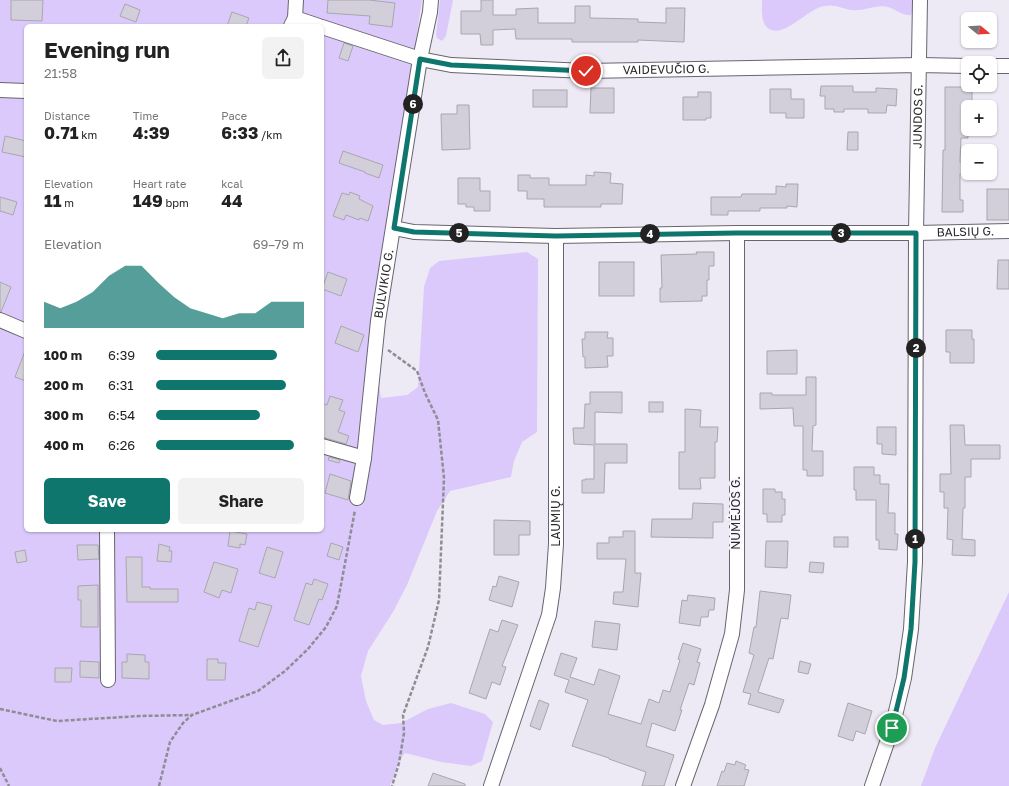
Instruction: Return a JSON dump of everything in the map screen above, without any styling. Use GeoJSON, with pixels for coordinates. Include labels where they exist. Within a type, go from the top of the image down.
{"type":"FeatureCollection","features":[{"type":"Feature","properties":{"kind":"street"},"geometry":{"type":"LineString","coordinates":[[293,22],[296,0]]}},
{"type":"Feature","properties":{"kind":"street","name":"BULVIKIO G."},"geometry":{"type":"LineString","coordinates":[[357,498],[364,458],[378,321],[420,59],[430,12],[431,0]]}},
{"type":"Feature","properties":{"kind":"street","name":"JUNDOS G."},"geometry":{"type":"LineString","coordinates":[[916,233],[920,0]]}},
{"type":"Feature","properties":{"kind":"street","name":"VAIDEVUČIO G."},"geometry":{"type":"LineString","coordinates":[[293,22],[307,24]]}},
{"type":"Feature","properties":{"kind":"street","name":"VAIDEVUČIO G."},"geometry":{"type":"LineString","coordinates":[[324,27],[420,59],[451,65],[586,71],[920,65],[961,66]]}},
{"type":"Feature","properties":{"kind":"street"},"geometry":{"type":"LineString","coordinates":[[997,66],[1009,66]]}},
{"type":"Feature","properties":{"kind":"street"},"geometry":{"type":"LineString","coordinates":[[0,90],[24,91]]}},
{"type":"Feature","properties":{"kind":"street","name":"BALSIŲ G."},"geometry":{"type":"LineString","coordinates":[[394,228],[414,232],[556,236],[1009,231]]}},
{"type":"Feature","properties":{"kind":"street","name":"NUMĖJOS G."},"geometry":{"type":"LineString","coordinates":[[684,786],[712,705],[732,634],[737,590],[736,233]]}},
{"type":"Feature","properties":{"kind":"street"},"geometry":{"type":"LineString","coordinates":[[872,786],[892,728],[904,678],[911,629],[915,562],[916,233]]}},
{"type":"Feature","properties":{"kind":"street","name":"LAUMIŲ G."},"geometry":{"type":"LineString","coordinates":[[491,786],[549,614],[553,588],[556,544],[556,236]]}},
{"type":"Feature","properties":{"kind":"street"},"geometry":{"type":"LineString","coordinates":[[0,320],[24,330]]}},
{"type":"Feature","properties":{"kind":"street"},"geometry":{"type":"LineString","coordinates":[[324,447],[364,458]]}},
{"type":"Feature","properties":{"kind":"street"},"geometry":{"type":"LineString","coordinates":[[107,532],[108,680]]}},
{"type":"Feature","properties":{"kind":"path"},"geometry":{"type":"LineString","coordinates":[[377,341],[417,371],[425,393],[438,420],[444,478],[439,600],[428,647],[403,715],[404,733],[399,763],[392,786]]}},
{"type":"Feature","properties":{"kind":"path"},"geometry":{"type":"LineString","coordinates":[[0,709],[57,721],[192,715],[258,691],[291,665],[308,649],[326,627],[337,606],[357,498]]}},
{"type":"Feature","properties":{"kind":"path"},"geometry":{"type":"LineString","coordinates":[[159,786],[170,742],[182,723],[192,715]]}},
{"type":"Feature","properties":{"kind":"path"},"geometry":{"type":"LineString","coordinates":[[0,768],[9,786]]}},
{"type":"Feature","properties":{"kind":"shaded area"},"geometry":{"type":"Polygon","coordinates":[[[0,0],[422,0],[373,328],[375,357],[381,398],[407,395],[418,387],[424,287],[430,268],[439,261],[527,252],[538,259],[537,432],[522,442],[514,461],[511,477],[450,491],[437,511],[407,585],[393,612],[368,651],[361,676],[366,701],[374,720],[383,725],[401,723],[428,709],[451,703],[485,714],[493,722],[482,761],[471,766],[441,762],[405,753],[400,759],[390,786],[0,786],[0,0]]]}},
{"type":"Feature","properties":{"kind":"shaded area"},"geometry":{"type":"Polygon","coordinates":[[[440,0],[453,0],[446,36],[442,41],[437,38],[436,35],[440,0]]]}},
{"type":"Feature","properties":{"kind":"shaded area"},"geometry":{"type":"Polygon","coordinates":[[[762,0],[912,0],[912,12],[911,15],[908,15],[883,6],[851,10],[835,6],[824,6],[810,12],[782,30],[775,31],[769,29],[764,23],[762,16],[762,0]]]}},
{"type":"Feature","properties":{"kind":"shaded area"},"geometry":{"type":"Polygon","coordinates":[[[1009,592],[1009,786],[921,786],[935,748],[1009,592]]]}},
{"type":"Feature","properties":{"kind":"building"},"geometry":{"type":"Polygon","coordinates":[[[11,0],[43,0],[42,21],[11,20],[11,0]]]}},
{"type":"Feature","properties":{"kind":"building"},"geometry":{"type":"Polygon","coordinates":[[[328,0],[369,0],[395,3],[392,27],[369,24],[370,16],[327,13],[328,0]]]}},
{"type":"Feature","properties":{"kind":"building"},"geometry":{"type":"Polygon","coordinates":[[[481,0],[493,0],[493,15],[516,15],[516,9],[538,8],[538,23],[575,23],[575,6],[590,6],[590,18],[638,19],[638,22],[666,23],[666,8],[685,8],[684,42],[638,40],[638,42],[572,42],[572,39],[516,39],[515,29],[493,30],[493,45],[481,45],[480,34],[461,34],[461,11],[481,11],[481,0]]]}},
{"type":"Feature","properties":{"kind":"building"},"geometry":{"type":"Polygon","coordinates":[[[125,4],[140,10],[136,22],[120,16],[125,4]]]}},
{"type":"Feature","properties":{"kind":"building"},"geometry":{"type":"Polygon","coordinates":[[[232,12],[249,18],[247,24],[228,24],[232,12]]]}},
{"type":"Feature","properties":{"kind":"building"},"geometry":{"type":"Polygon","coordinates":[[[344,43],[353,46],[348,61],[339,58],[344,43]]]}},
{"type":"Feature","properties":{"kind":"building"},"geometry":{"type":"Polygon","coordinates":[[[821,86],[853,86],[853,92],[876,92],[876,88],[897,89],[896,106],[887,105],[886,113],[868,113],[868,109],[844,109],[844,112],[834,112],[834,109],[825,109],[825,96],[820,96],[821,86]]]}},
{"type":"Feature","properties":{"kind":"building"},"geometry":{"type":"Polygon","coordinates":[[[945,87],[961,87],[961,92],[972,92],[972,100],[961,100],[961,136],[968,136],[968,138],[961,138],[960,200],[963,200],[963,212],[942,212],[943,150],[945,150],[945,87]]]}},
{"type":"Feature","properties":{"kind":"building"},"geometry":{"type":"Polygon","coordinates":[[[591,88],[614,88],[614,113],[590,113],[591,88]]]}},
{"type":"Feature","properties":{"kind":"building"},"geometry":{"type":"Polygon","coordinates":[[[770,89],[791,89],[791,99],[804,99],[804,118],[786,118],[786,113],[770,113],[770,89]]]}},
{"type":"Feature","properties":{"kind":"building"},"geometry":{"type":"Polygon","coordinates":[[[533,90],[567,90],[567,107],[533,107],[533,90]]]}},
{"type":"Feature","properties":{"kind":"building"},"geometry":{"type":"Polygon","coordinates":[[[698,92],[711,92],[711,118],[706,118],[706,120],[683,120],[683,97],[698,97],[698,92]]]}},
{"type":"Feature","properties":{"kind":"building"},"geometry":{"type":"Polygon","coordinates":[[[457,105],[469,105],[470,149],[442,150],[441,114],[457,114],[457,105]]]}},
{"type":"Feature","properties":{"kind":"building"},"geometry":{"type":"Polygon","coordinates":[[[848,132],[858,132],[858,150],[847,150],[848,132]]]}},
{"type":"Feature","properties":{"kind":"building"},"geometry":{"type":"Polygon","coordinates":[[[5,136],[24,141],[24,157],[2,152],[5,136]]]}},
{"type":"Feature","properties":{"kind":"building"},"geometry":{"type":"Polygon","coordinates":[[[343,151],[383,165],[379,178],[339,163],[343,151]]]}},
{"type":"Feature","properties":{"kind":"building"},"geometry":{"type":"Polygon","coordinates":[[[594,172],[611,173],[610,183],[623,184],[622,204],[601,204],[601,207],[544,207],[544,199],[527,199],[527,191],[518,191],[518,175],[530,175],[530,178],[549,178],[549,185],[586,185],[586,175],[594,176],[594,172]]]}},
{"type":"Feature","properties":{"kind":"building"},"geometry":{"type":"Polygon","coordinates":[[[458,178],[480,178],[480,191],[490,191],[490,211],[474,211],[474,207],[466,207],[466,204],[458,204],[458,178]]]}},
{"type":"Feature","properties":{"kind":"building"},"geometry":{"type":"Polygon","coordinates":[[[786,184],[798,184],[797,207],[787,206],[787,208],[760,208],[760,211],[728,211],[728,215],[711,215],[711,197],[741,197],[742,194],[776,194],[776,186],[786,187],[786,184]]]}},
{"type":"Feature","properties":{"kind":"building"},"geometry":{"type":"Polygon","coordinates":[[[987,189],[1009,189],[1009,220],[987,220],[987,189]]]}},
{"type":"Feature","properties":{"kind":"building"},"geometry":{"type":"Polygon","coordinates":[[[350,192],[360,196],[359,199],[373,206],[368,221],[360,218],[359,220],[346,215],[344,220],[333,216],[342,193],[349,195],[350,192]]]}},
{"type":"Feature","properties":{"kind":"building"},"geometry":{"type":"Polygon","coordinates":[[[0,197],[17,202],[13,215],[0,211],[0,197]]]}},
{"type":"Feature","properties":{"kind":"building"},"geometry":{"type":"Polygon","coordinates":[[[696,252],[714,252],[714,266],[709,266],[707,296],[702,296],[702,301],[660,302],[660,288],[662,288],[661,255],[697,254],[696,252]]]}},
{"type":"Feature","properties":{"kind":"building"},"geometry":{"type":"Polygon","coordinates":[[[998,260],[1009,260],[1009,289],[997,289],[998,260]]]}},
{"type":"Feature","properties":{"kind":"building"},"geometry":{"type":"Polygon","coordinates":[[[599,262],[634,262],[634,296],[599,296],[599,262]]]}},
{"type":"Feature","properties":{"kind":"building"},"geometry":{"type":"Polygon","coordinates":[[[328,272],[347,279],[341,296],[324,290],[324,283],[328,272]]]}},
{"type":"Feature","properties":{"kind":"building"},"geometry":{"type":"Polygon","coordinates":[[[0,282],[11,287],[1,312],[0,312],[0,282]]]}},
{"type":"Feature","properties":{"kind":"building"},"geometry":{"type":"Polygon","coordinates":[[[341,326],[364,335],[358,352],[335,343],[341,326]]]}},
{"type":"Feature","properties":{"kind":"building"},"geometry":{"type":"Polygon","coordinates":[[[946,330],[972,330],[972,339],[974,339],[974,363],[950,363],[950,352],[946,352],[946,330]]]}},
{"type":"Feature","properties":{"kind":"building"},"geometry":{"type":"Polygon","coordinates":[[[585,332],[608,332],[607,338],[613,338],[613,356],[607,356],[608,367],[585,368],[582,339],[585,339],[585,332]]]}},
{"type":"Feature","properties":{"kind":"building"},"geometry":{"type":"Polygon","coordinates":[[[797,350],[797,374],[767,374],[767,351],[797,350]]]}},
{"type":"Feature","properties":{"kind":"building"},"geometry":{"type":"Polygon","coordinates":[[[24,354],[24,380],[15,377],[24,354]]]}},
{"type":"Feature","properties":{"kind":"building"},"geometry":{"type":"Polygon","coordinates":[[[806,377],[816,377],[816,425],[813,426],[812,451],[823,451],[823,476],[807,476],[807,470],[803,470],[803,426],[794,426],[793,408],[760,409],[760,393],[772,393],[772,395],[806,395],[806,377]]]}},
{"type":"Feature","properties":{"kind":"building"},"geometry":{"type":"Polygon","coordinates":[[[590,392],[622,392],[622,413],[595,412],[595,444],[627,444],[627,463],[605,463],[604,493],[582,493],[582,480],[594,479],[594,445],[574,444],[573,428],[584,428],[585,404],[590,404],[590,392]]]}},
{"type":"Feature","properties":{"kind":"building"},"geometry":{"type":"Polygon","coordinates":[[[330,396],[343,400],[339,410],[345,412],[338,432],[349,436],[346,444],[324,438],[324,404],[327,405],[330,396]]]}},
{"type":"Feature","properties":{"kind":"building"},"geometry":{"type":"Polygon","coordinates":[[[649,402],[663,402],[663,412],[649,412],[649,402]]]}},
{"type":"Feature","properties":{"kind":"building"},"geometry":{"type":"Polygon","coordinates":[[[685,409],[701,410],[700,427],[718,427],[717,442],[715,442],[715,478],[700,478],[701,489],[679,489],[679,452],[685,452],[685,409]]]}},
{"type":"Feature","properties":{"kind":"building"},"geometry":{"type":"Polygon","coordinates":[[[950,425],[964,425],[965,445],[1000,445],[1000,459],[971,459],[971,477],[965,477],[965,508],[963,508],[962,539],[975,540],[975,556],[952,555],[953,540],[947,539],[948,508],[944,508],[944,492],[940,492],[940,474],[951,474],[950,425]]]}},
{"type":"Feature","properties":{"kind":"building"},"geometry":{"type":"Polygon","coordinates":[[[877,427],[896,427],[896,455],[882,454],[882,444],[877,444],[877,427]]]}},
{"type":"Feature","properties":{"kind":"building"},"geometry":{"type":"Polygon","coordinates":[[[329,457],[340,460],[339,463],[328,460],[329,457]]]}},
{"type":"Feature","properties":{"kind":"building"},"geometry":{"type":"Polygon","coordinates":[[[854,467],[874,467],[874,475],[880,475],[880,484],[889,484],[888,513],[895,513],[895,534],[898,534],[897,550],[879,549],[879,540],[876,540],[876,500],[856,500],[856,490],[854,490],[854,467]]]}},
{"type":"Feature","properties":{"kind":"building"},"geometry":{"type":"Polygon","coordinates":[[[330,474],[351,481],[348,500],[325,493],[330,474]]]}},
{"type":"Feature","properties":{"kind":"building"},"geometry":{"type":"Polygon","coordinates":[[[763,489],[775,489],[775,492],[782,492],[782,499],[785,499],[785,515],[782,515],[782,522],[767,522],[767,514],[763,514],[763,489]]]}},
{"type":"Feature","properties":{"kind":"building"},"geometry":{"type":"Polygon","coordinates":[[[693,503],[723,504],[723,522],[713,522],[713,538],[651,537],[652,519],[692,519],[693,503]]]}},
{"type":"Feature","properties":{"kind":"building"},"geometry":{"type":"Polygon","coordinates":[[[494,520],[530,521],[530,535],[519,535],[519,555],[494,555],[494,520]]]}},
{"type":"Feature","properties":{"kind":"building"},"geometry":{"type":"Polygon","coordinates":[[[623,531],[635,531],[635,573],[641,573],[638,607],[613,604],[614,592],[623,592],[626,559],[597,559],[597,543],[609,543],[609,537],[623,537],[623,531]]]}},
{"type":"Feature","properties":{"kind":"building"},"geometry":{"type":"Polygon","coordinates":[[[230,532],[247,534],[245,545],[240,544],[240,548],[228,546],[230,532]]]}},
{"type":"Feature","properties":{"kind":"building"},"geometry":{"type":"Polygon","coordinates":[[[834,537],[848,537],[848,547],[834,547],[834,537]]]}},
{"type":"Feature","properties":{"kind":"building"},"geometry":{"type":"Polygon","coordinates":[[[766,541],[788,541],[787,568],[765,567],[766,541]]]}},
{"type":"Feature","properties":{"kind":"building"},"geometry":{"type":"Polygon","coordinates":[[[331,543],[343,547],[339,560],[327,556],[331,543]]]}},
{"type":"Feature","properties":{"kind":"building"},"geometry":{"type":"Polygon","coordinates":[[[159,544],[170,547],[169,551],[172,551],[171,562],[157,561],[159,544]]]}},
{"type":"Feature","properties":{"kind":"building"},"geometry":{"type":"Polygon","coordinates":[[[77,545],[98,545],[99,559],[78,560],[77,545]]]}},
{"type":"Feature","properties":{"kind":"building"},"geometry":{"type":"Polygon","coordinates":[[[267,547],[283,552],[275,578],[259,573],[267,547]]]}},
{"type":"Feature","properties":{"kind":"building"},"geometry":{"type":"Polygon","coordinates":[[[25,550],[27,561],[17,563],[15,552],[25,550]]]}},
{"type":"Feature","properties":{"kind":"building"},"geometry":{"type":"Polygon","coordinates":[[[126,557],[142,557],[142,587],[150,587],[150,589],[178,589],[178,602],[127,602],[126,557]]]}},
{"type":"Feature","properties":{"kind":"building"},"geometry":{"type":"Polygon","coordinates":[[[214,562],[238,569],[231,593],[222,590],[219,598],[204,592],[214,562]]]}},
{"type":"Feature","properties":{"kind":"building"},"geometry":{"type":"Polygon","coordinates":[[[810,562],[824,563],[823,573],[809,572],[810,562]]]}},
{"type":"Feature","properties":{"kind":"building"},"geometry":{"type":"Polygon","coordinates":[[[499,576],[519,582],[512,607],[489,600],[493,586],[496,587],[499,576]]]}},
{"type":"Feature","properties":{"kind":"building"},"geometry":{"type":"Polygon","coordinates":[[[314,579],[328,584],[322,600],[319,599],[309,625],[294,620],[306,583],[312,585],[314,579]]]}},
{"type":"Feature","properties":{"kind":"building"},"geometry":{"type":"Polygon","coordinates":[[[98,585],[98,627],[81,627],[81,600],[78,600],[78,586],[98,585]]]}},
{"type":"Feature","properties":{"kind":"building"},"geometry":{"type":"Polygon","coordinates":[[[760,591],[791,595],[788,619],[781,618],[773,659],[769,658],[758,692],[784,700],[779,713],[748,704],[751,694],[743,692],[754,655],[749,653],[754,627],[756,627],[760,591]]]}},
{"type":"Feature","properties":{"kind":"building"},"geometry":{"type":"Polygon","coordinates":[[[688,595],[715,598],[714,610],[709,610],[708,617],[701,617],[700,626],[679,623],[682,600],[687,601],[688,595]]]}},
{"type":"Feature","properties":{"kind":"building"},"geometry":{"type":"Polygon","coordinates":[[[257,602],[272,606],[258,647],[239,641],[249,608],[255,610],[257,602]]]}},
{"type":"Feature","properties":{"kind":"building"},"geometry":{"type":"Polygon","coordinates":[[[502,620],[518,625],[502,666],[506,667],[500,685],[492,682],[486,699],[469,693],[490,629],[498,632],[502,620]]]}},
{"type":"Feature","properties":{"kind":"building"},"geometry":{"type":"Polygon","coordinates":[[[595,621],[620,624],[617,650],[592,647],[595,621]]]}},
{"type":"Feature","properties":{"kind":"building"},"geometry":{"type":"Polygon","coordinates":[[[683,643],[701,649],[697,662],[700,663],[694,685],[689,683],[675,731],[652,723],[646,746],[674,755],[664,786],[642,786],[646,772],[572,746],[588,700],[565,692],[569,680],[554,675],[561,653],[577,658],[570,677],[594,685],[599,669],[620,676],[608,714],[641,724],[649,699],[659,703],[663,690],[670,692],[680,660],[678,659],[683,643]]]}},
{"type":"Feature","properties":{"kind":"building"},"geometry":{"type":"Polygon","coordinates":[[[127,654],[145,655],[145,662],[149,662],[149,679],[122,678],[122,662],[127,662],[127,654]]]}},
{"type":"Feature","properties":{"kind":"building"},"geometry":{"type":"Polygon","coordinates":[[[207,659],[218,659],[218,663],[226,663],[225,680],[207,680],[207,659]]]}},
{"type":"Feature","properties":{"kind":"building"},"geometry":{"type":"Polygon","coordinates":[[[80,661],[99,662],[99,678],[80,677],[80,661]]]}},
{"type":"Feature","properties":{"kind":"building"},"geometry":{"type":"Polygon","coordinates":[[[800,661],[811,664],[808,674],[798,672],[800,661]]]}},
{"type":"Feature","properties":{"kind":"building"},"geometry":{"type":"Polygon","coordinates":[[[55,668],[72,668],[71,682],[55,682],[55,668]]]}},
{"type":"Feature","properties":{"kind":"building"},"geometry":{"type":"Polygon","coordinates":[[[539,700],[549,704],[540,730],[530,726],[539,700]]]}},
{"type":"Feature","properties":{"kind":"building"},"geometry":{"type":"Polygon","coordinates":[[[848,703],[872,711],[865,734],[856,731],[853,741],[838,736],[848,703]]]}},
{"type":"Feature","properties":{"kind":"building"},"geometry":{"type":"Polygon","coordinates":[[[736,761],[746,765],[744,769],[749,770],[744,786],[717,786],[722,771],[724,772],[727,763],[735,765],[736,761]]]}},
{"type":"Feature","properties":{"kind":"building"},"geometry":{"type":"Polygon","coordinates":[[[433,773],[465,784],[465,786],[428,786],[433,773]]]}},
{"type":"Feature","properties":{"kind":"route"},"geometry":{"type":"LineString","coordinates":[[586,71],[451,65],[420,59],[394,228],[414,232],[556,236],[736,233],[916,233],[915,562],[911,629],[904,678],[892,728]]}}]}
